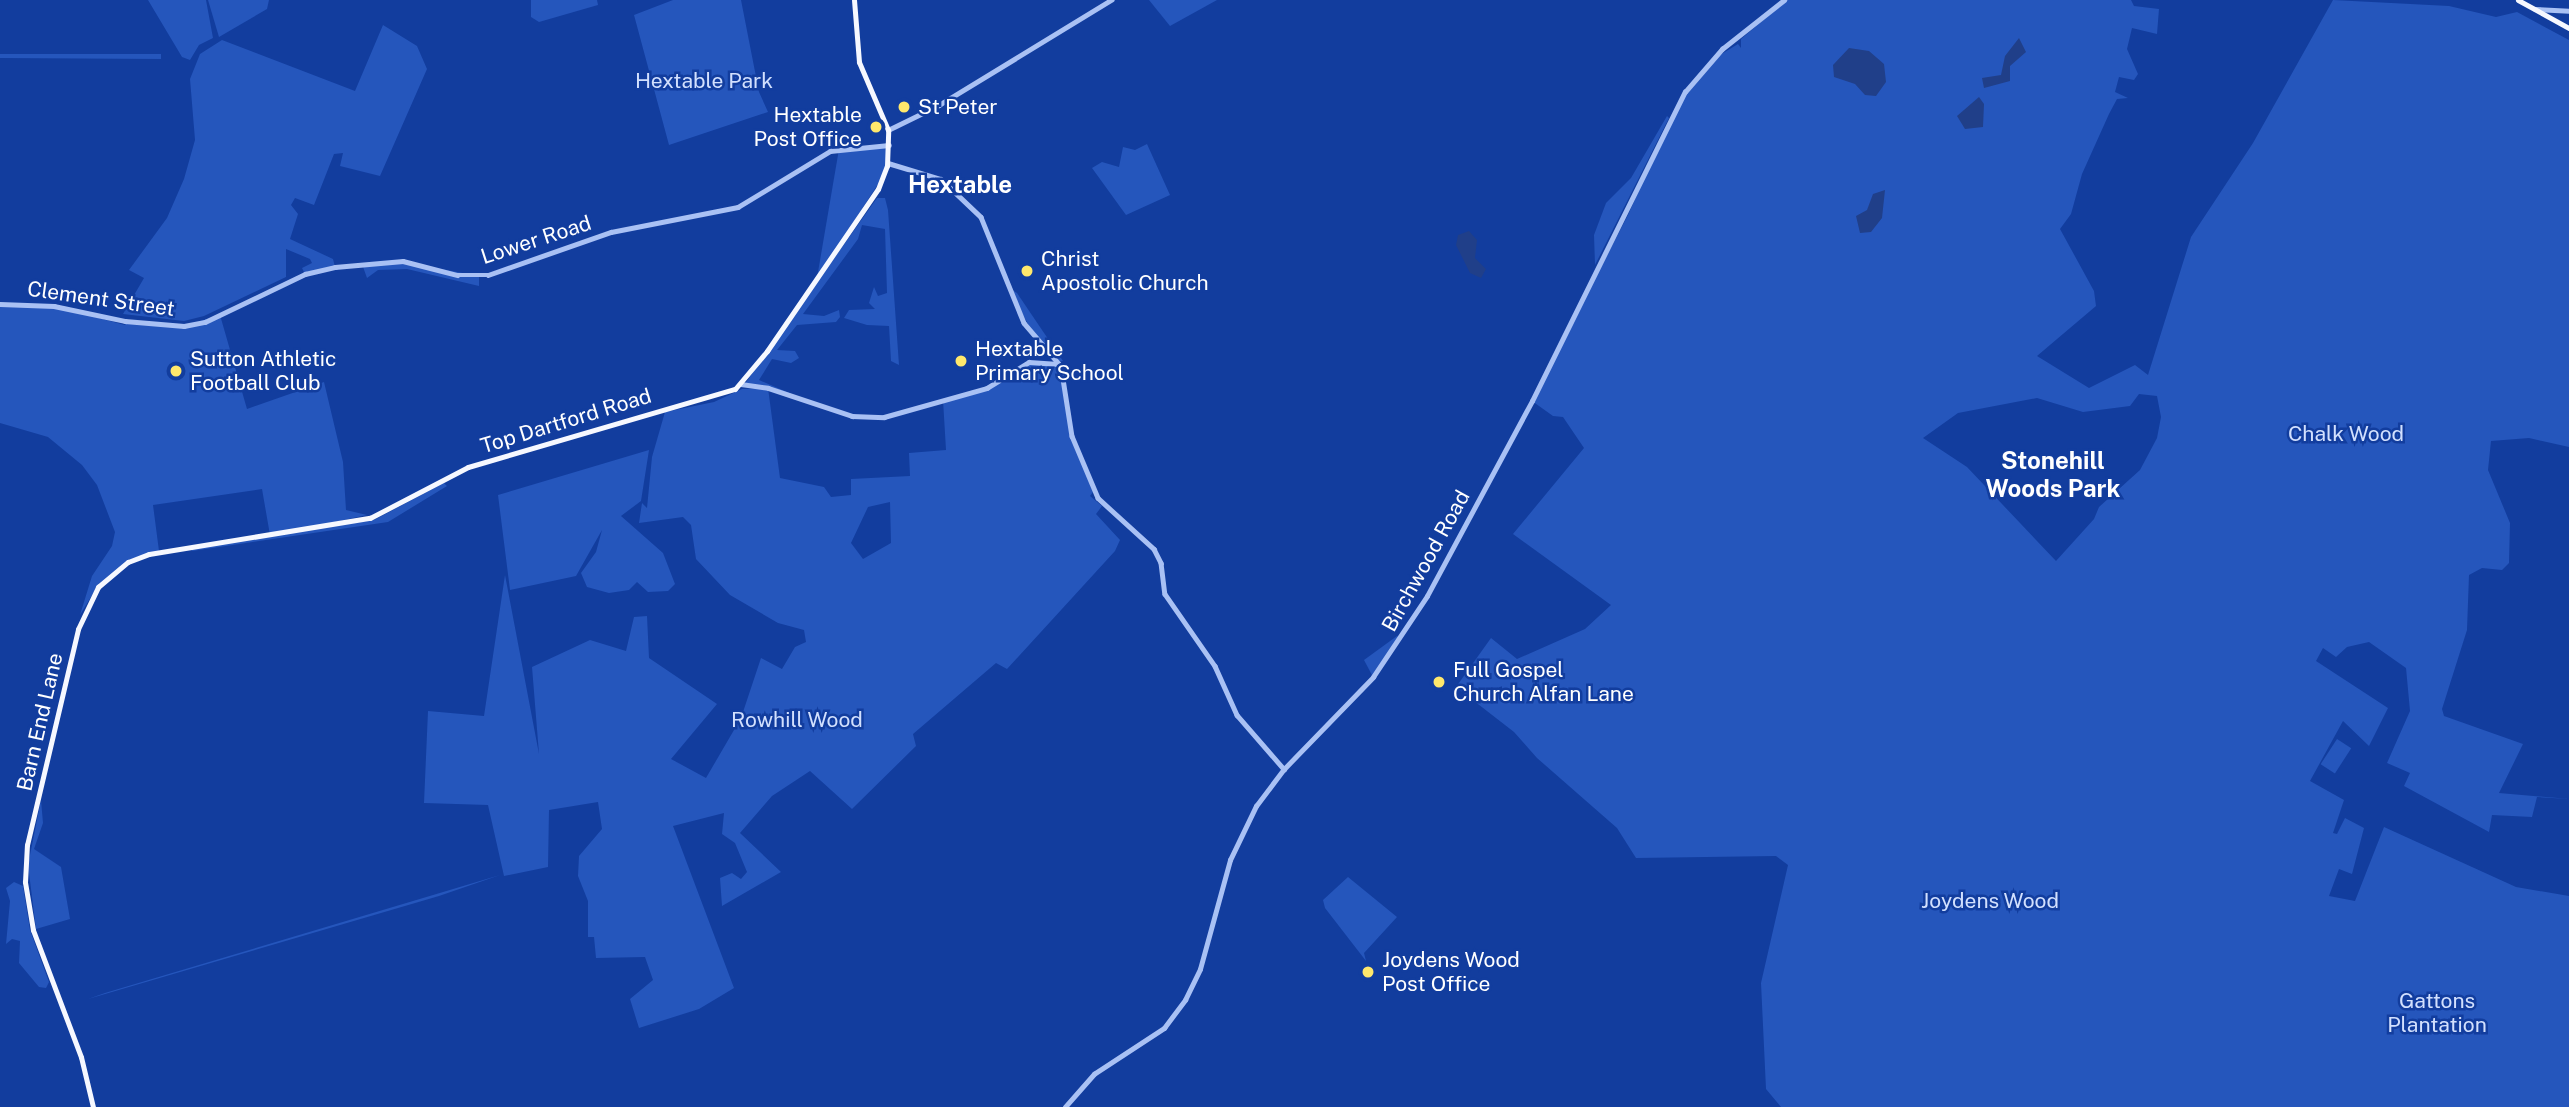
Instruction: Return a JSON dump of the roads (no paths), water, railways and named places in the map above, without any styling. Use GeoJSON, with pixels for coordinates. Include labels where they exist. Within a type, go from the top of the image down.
{"type":"FeatureCollection","features":[{"type":"Feature","properties":{"kind":"main road"},"geometry":{"type":"LineString","coordinates":[[854,0],[859,62],[888,130]]}},
{"type":"Feature","properties":{"kind":"main road"},"geometry":{"type":"LineString","coordinates":[[2518,0],[2569,27]]}},
{"type":"Feature","properties":{"kind":"main road","name":"Top Dartford Road"},"geometry":{"type":"LineString","coordinates":[[128,562],[159,551],[370,518],[395,509],[468,467],[660,409],[714,399],[741,384],[878,190],[888,163],[888,130]]}},
{"type":"Feature","properties":{"kind":"main road","name":"Barn End Lane"},"geometry":{"type":"LineString","coordinates":[[93,1107],[81,1057],[33,930],[25,865],[78,628],[98,587],[128,562]]}},
{"type":"Feature","properties":{"kind":"street"},"geometry":{"type":"LineString","coordinates":[[888,130],[939,105],[1111,0]]}},
{"type":"Feature","properties":{"kind":"street","name":"Birchwood Road"},"geometry":{"type":"LineString","coordinates":[[1065,1107],[1094,1074],[1164,1028],[1185,1000],[1200,969],[1230,860],[1256,806],[1284,769],[1373,677],[1427,596],[1534,396],[1685,92],[1716,55],[1784,0]]}},
{"type":"Feature","properties":{"kind":"street"},"geometry":{"type":"LineString","coordinates":[[2533,8],[2569,11]]}},
{"type":"Feature","properties":{"kind":"street","name":"Lower Road"},"geometry":{"type":"LineString","coordinates":[[236,307],[305,274],[335,267],[403,261],[457,275],[488,275],[611,232],[738,206],[839,149],[888,145]]}},
{"type":"Feature","properties":{"kind":"street"},"geometry":{"type":"LineString","coordinates":[[888,163],[941,178],[974,208],[991,236],[1024,323],[1061,366],[1072,436],[1093,489],[1154,549],[1161,563],[1165,594],[1215,666],[1237,715],[1284,769]]}},
{"type":"Feature","properties":{"kind":"street","name":"Clement Street"},"geometry":{"type":"LineString","coordinates":[[0,304],[54,306],[173,327],[205,322],[236,307]]}},
{"type":"Feature","properties":{"kind":"street"},"geometry":{"type":"LineString","coordinates":[[741,384],[768,388],[852,416],[884,417],[987,388],[1029,362],[1061,366]]}},
{"type":"Feature","properties":{"kind":"place","name":"St Peter"},"geometry":{"type":"Point","coordinates":[904,107]}},
{"type":"Feature","properties":{"kind":"place","name":"Hextable Post Office"},"geometry":{"type":"Point","coordinates":[876,127]}},
{"type":"Feature","properties":{"kind":"place","name":"Christ Apostolic Church"},"geometry":{"type":"Point","coordinates":[1027,271]}},
{"type":"Feature","properties":{"kind":"place","name":"Hextable Primary School"},"geometry":{"type":"Point","coordinates":[961,361]}},
{"type":"Feature","properties":{"kind":"place","name":"Sutton Athletic Football Club"},"geometry":{"type":"Point","coordinates":[176,371]}},
{"type":"Feature","properties":{"kind":"place","name":"Full Gospel Church Alfan Lane"},"geometry":{"type":"Point","coordinates":[1439,682]}},
{"type":"Feature","properties":{"kind":"place","name":"Joydens Wood Post Office"},"geometry":{"type":"Point","coordinates":[1368,972]}},
{"type":"Feature","properties":{"kind":"district","name":"Hextable"},"geometry":{"type":"Point","coordinates":[960,185]}},
{"type":"Feature","properties":{"kind":"district","name":"Stonehill Woods Park"},"geometry":{"type":"Point","coordinates":[2053,475]}},
{"type":"Feature","properties":{"kind":"park label","name":"Hextable Park"},"geometry":{"type":"Point","coordinates":[704,81]}},
{"type":"Feature","properties":{"kind":"park label","name":"Chalk Wood"},"geometry":{"type":"Point","coordinates":[2346,434]}},
{"type":"Feature","properties":{"kind":"park label","name":"Rowhill Wood"},"geometry":{"type":"Point","coordinates":[797,720]}},
{"type":"Feature","properties":{"kind":"park label","name":"Joydens Wood"},"geometry":{"type":"Point","coordinates":[1990,901]}},
{"type":"Feature","properties":{"kind":"park label","name":"Gattons Plantation"},"geometry":{"type":"Point","coordinates":[2437,1013]}}]}
